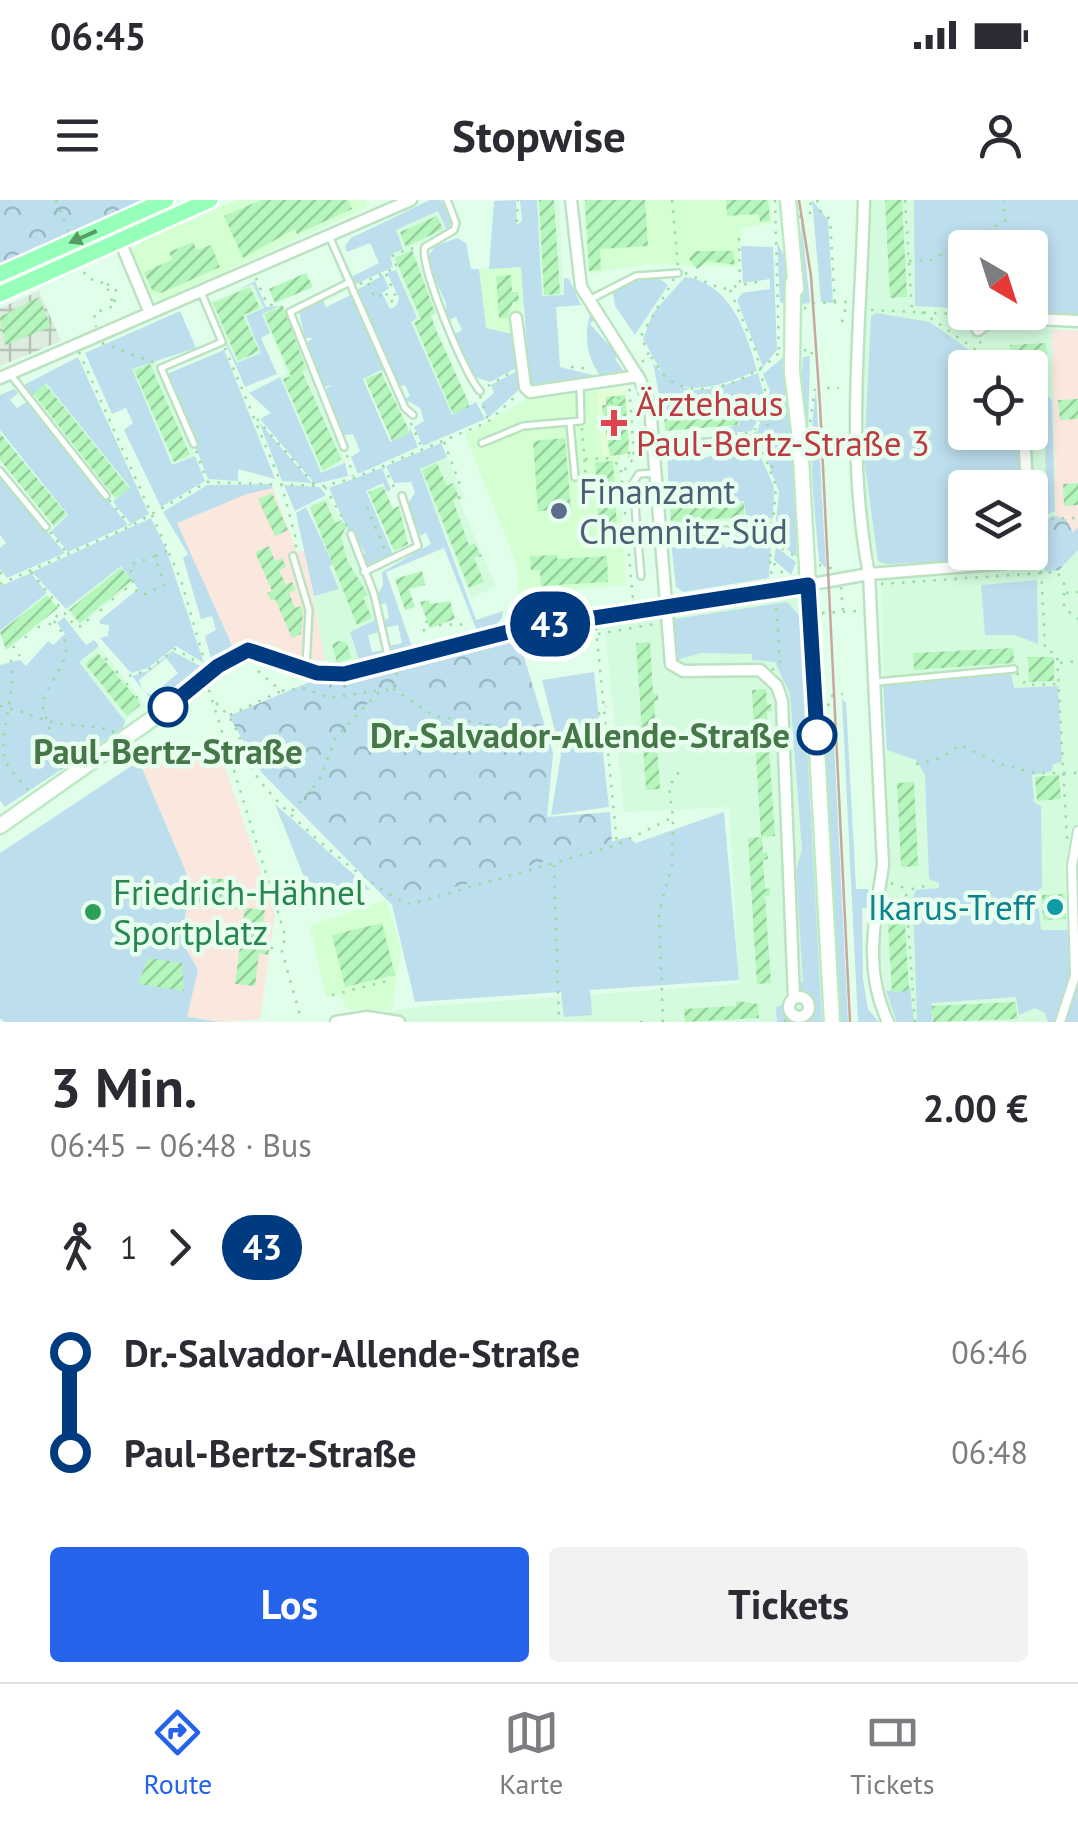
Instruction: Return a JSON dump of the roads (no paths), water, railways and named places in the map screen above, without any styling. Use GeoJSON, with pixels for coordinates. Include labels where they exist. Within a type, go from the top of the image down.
{"type":"FeatureCollection","features":[{"type":"Feature","properties":{"kind":"main road"},"geometry":{"type":"LineString","coordinates":[[0,274],[166,200]]}},
{"type":"Feature","properties":{"kind":"main road"},"geometry":{"type":"LineString","coordinates":[[0,294],[210,200]]}},
{"type":"Feature","properties":{"kind":"main road"},"geometry":{"type":"LineString","coordinates":[[788,200],[795,397],[832,1022]]}},
{"type":"Feature","properties":{"kind":"main road"},"geometry":{"type":"LineString","coordinates":[[1,822],[248,650],[306,670],[344,674],[471,640],[634,611],[666,615],[774,596],[808,585]]}},
{"type":"Feature","properties":{"kind":"street"},"geometry":{"type":"LineString","coordinates":[[5,376],[410,200]]}},
{"type":"Feature","properties":{"kind":"street"},"geometry":{"type":"LineString","coordinates":[[571,200],[577,269],[587,302],[650,406],[666,615],[676,668],[695,672],[748,668],[768,674],[782,701],[791,1002]]}},
{"type":"Feature","properties":{"kind":"street"},"geometry":{"type":"LineString","coordinates":[[864,200],[862,310],[855,396],[860,526],[869,579],[876,682],[881,879],[873,912],[874,986],[888,1022]]}},
{"type":"Feature","properties":{"kind":"street"},"geometry":{"type":"LineString","coordinates":[[120,241],[150,313]]}},
{"type":"Feature","properties":{"kind":"street"},"geometry":{"type":"LineString","coordinates":[[516,318],[525,387],[536,394],[633,374]]}},
{"type":"Feature","properties":{"kind":"street"},"geometry":{"type":"LineString","coordinates":[[1048,320],[1078,322]]}},
{"type":"Feature","properties":{"kind":"street"},"geometry":{"type":"LineString","coordinates":[[808,585],[948,569]]}},
{"type":"Feature","properties":{"kind":"street"},"geometry":{"type":"LineString","coordinates":[[1060,1022],[1075,976],[1072,866],[1078,832]]}},
{"type":"Feature","properties":{"kind":"street"},"geometry":{"type":"LineString","coordinates":[[336,1022],[399,1022]]}},
{"type":"Feature","properties":{"kind":"lane"},"geometry":{"type":"LineString","coordinates":[[447,200],[456,223],[454,230],[421,251],[445,323],[470,381],[480,391]]}},
{"type":"Feature","properties":{"kind":"lane"},"geometry":{"type":"LineString","coordinates":[[330,238],[404,408],[413,416]]}},
{"type":"Feature","properties":{"kind":"lane"},"geometry":{"type":"LineString","coordinates":[[587,302],[636,276],[678,273]]}},
{"type":"Feature","properties":{"kind":"lane"},"geometry":{"type":"LineString","coordinates":[[344,447],[290,312],[351,284]]}},
{"type":"Feature","properties":{"kind":"lane"},"geometry":{"type":"LineString","coordinates":[[194,444],[161,368],[222,342],[201,292]]}},
{"type":"Feature","properties":{"kind":"lane"},"geometry":{"type":"LineString","coordinates":[[5,376],[106,496]]}},
{"type":"Feature","properties":{"kind":"lane"},"geometry":{"type":"LineString","coordinates":[[482,443],[522,426],[582,422],[580,385]]}},
{"type":"Feature","properties":{"kind":"lane"},"geometry":{"type":"LineString","coordinates":[[570,423],[575,477]]}},
{"type":"Feature","properties":{"kind":"lane"},"geometry":{"type":"LineString","coordinates":[[653,447],[721,440]]}},
{"type":"Feature","properties":{"kind":"lane"},"geometry":{"type":"LineString","coordinates":[[0,471],[46,527]]}},
{"type":"Feature","properties":{"kind":"lane"},"geometry":{"type":"LineString","coordinates":[[641,576],[634,483],[639,474],[655,473]]}},
{"type":"Feature","properties":{"kind":"lane"},"geometry":{"type":"LineString","coordinates":[[364,572],[418,546],[402,496]]}},
{"type":"Feature","properties":{"kind":"lane"},"geometry":{"type":"LineString","coordinates":[[660,538],[726,530]]}},
{"type":"Feature","properties":{"kind":"lane"},"geometry":{"type":"LineString","coordinates":[[351,534],[392,661]]}},
{"type":"Feature","properties":{"kind":"lane"},"geometry":{"type":"LineString","coordinates":[[293,556],[310,610],[311,644],[306,670]]}},
{"type":"Feature","properties":{"kind":"lane"},"geometry":{"type":"LineString","coordinates":[[876,682],[1014,669]]}},
{"type":"Feature","properties":{"kind":"tram line"},"geometry":{"type":"LineString","coordinates":[[799,200],[811,276],[820,405],[850,1022]]}},
{"type":"Feature","properties":{"kind":"place","name":"Ärztehaus Paul-Bertz-Straße 3"},"geometry":{"type":"Point","coordinates":[614,423]}},
{"type":"Feature","properties":{"kind":"place","name":"Finanzamt Chemnitz-Süd"},"geometry":{"type":"Point","coordinates":[559,511]}},
{"type":"Feature","properties":{"kind":"place","name":"Paul-Bertz-Straße"},"geometry":{"type":"Point","coordinates":[168,707]}},
{"type":"Feature","properties":{"kind":"place","name":"Dr.-Salvador-Allende-Straße"},"geometry":{"type":"Point","coordinates":[817,735]}},
{"type":"Feature","properties":{"kind":"place","name":"Ikarus-Treff"},"geometry":{"type":"Point","coordinates":[1055,907]}},
{"type":"Feature","properties":{"kind":"place","name":"Friedrich-Hähnel Sportplatz"},"geometry":{"type":"Point","coordinates":[93,912]}}]}
